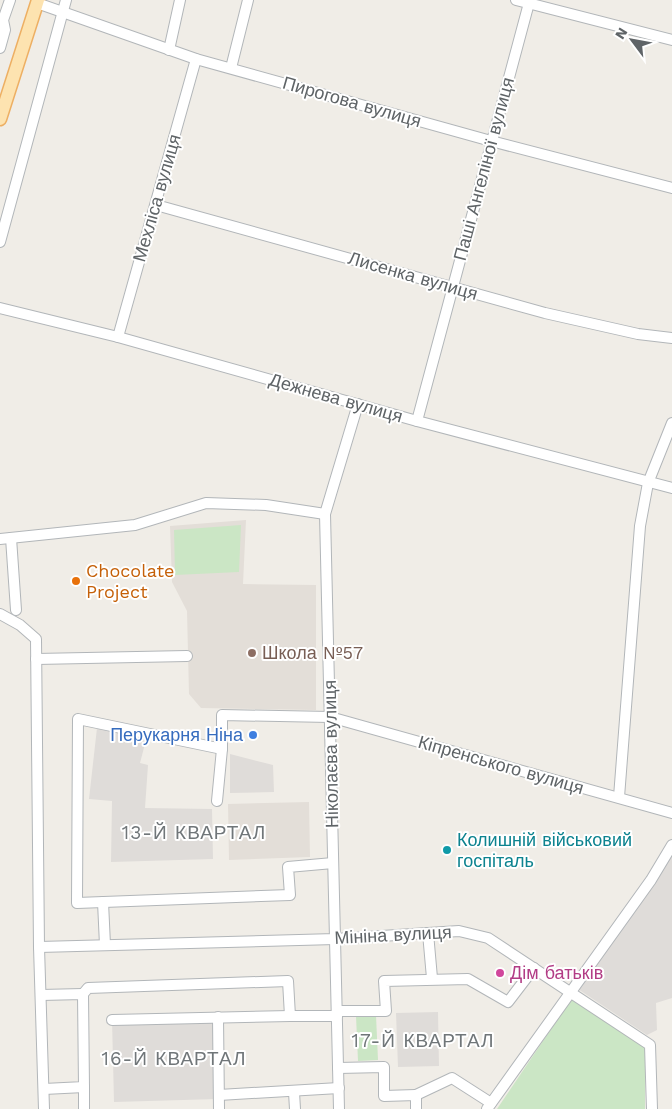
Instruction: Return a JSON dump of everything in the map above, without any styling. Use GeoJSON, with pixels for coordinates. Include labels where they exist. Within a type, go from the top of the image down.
{"type":"FeatureCollection","features":[{"type":"Feature","properties":{"kind":"main road"},"geometry":{"type":"LineString","coordinates":[[0,118],[37,2]]}},
{"type":"Feature","properties":{"kind":"street"},"geometry":{"type":"LineString","coordinates":[[0,48],[5,30],[3,20],[10,0]]}},
{"type":"Feature","properties":{"kind":"street"},"geometry":{"type":"LineString","coordinates":[[0,242],[66,0]]}},
{"type":"Feature","properties":{"kind":"street"},"geometry":{"type":"LineString","coordinates":[[170,50],[180,0]]}},
{"type":"Feature","properties":{"kind":"street"},"geometry":{"type":"LineString","coordinates":[[231,68],[248,0]]}},
{"type":"Feature","properties":{"kind":"street"},"geometry":{"type":"LineString","coordinates":[[516,0],[672,40]]}},
{"type":"Feature","properties":{"kind":"street","name":"Пирогова вулиця"},"geometry":{"type":"LineString","coordinates":[[37,2],[196,59],[490,141],[672,188]]}},
{"type":"Feature","properties":{"kind":"street","name":"Паші Ангеліної вулиця"},"geometry":{"type":"LineString","coordinates":[[416,421],[454,288],[490,141],[529,3]]}},
{"type":"Feature","properties":{"kind":"street","name":"Мехліса вулиця"},"geometry":{"type":"LineString","coordinates":[[118,336],[196,59]]}},
{"type":"Feature","properties":{"kind":"street","name":"Лисенка вулиця"},"geometry":{"type":"LineString","coordinates":[[156,204],[545,313],[638,334],[672,338]]}},
{"type":"Feature","properties":{"kind":"street","name":"Дежнева вулиця"},"geometry":{"type":"LineString","coordinates":[[0,308],[118,336],[416,421],[672,488]]}},
{"type":"Feature","properties":{"kind":"street","name":"Ніколаєва вулиця"},"geometry":{"type":"LineString","coordinates":[[339,1109],[325,514],[358,404]]}},
{"type":"Feature","properties":{"kind":"street"},"geometry":{"type":"LineString","coordinates":[[619,797],[640,526],[648,483],[672,423]]}},
{"type":"Feature","properties":{"kind":"street"},"geometry":{"type":"LineString","coordinates":[[0,540],[135,525],[206,503],[266,505],[325,514]]}},
{"type":"Feature","properties":{"kind":"street"},"geometry":{"type":"LineString","coordinates":[[11,538],[16,610]]}},
{"type":"Feature","properties":{"kind":"street"},"geometry":{"type":"LineString","coordinates":[[0,614],[20,625],[36,639],[39,947],[44,1109]]}},
{"type":"Feature","properties":{"kind":"street"},"geometry":{"type":"LineString","coordinates":[[36,659],[187,656]]}},
{"type":"Feature","properties":{"kind":"street","name":"Кіпренського вулиця"},"geometry":{"type":"LineString","coordinates":[[222,749],[222,715],[330,717],[672,813]]}},
{"type":"Feature","properties":{"kind":"street"},"geometry":{"type":"LineString","coordinates":[[217,801],[222,749],[78,719],[77,903],[290,895],[288,867],[333,864]]}},
{"type":"Feature","properties":{"kind":"street"},"geometry":{"type":"LineString","coordinates":[[338,1068],[384,1067],[384,1096],[416,1095],[452,1078],[489,1106],[651,880],[672,845]]}},
{"type":"Feature","properties":{"kind":"street"},"geometry":{"type":"LineString","coordinates":[[103,902],[105,945]]}},
{"type":"Feature","properties":{"kind":"street","name":"Мініна вулиця"},"geometry":{"type":"LineString","coordinates":[[39,947],[335,939],[459,931],[488,938],[650,1045],[652,1109]]}},
{"type":"Feature","properties":{"kind":"street"},"geometry":{"type":"LineString","coordinates":[[428,933],[432,978]]}},
{"type":"Feature","properties":{"kind":"street"},"geometry":{"type":"LineString","coordinates":[[112,1020],[290,1016],[386,1011],[384,981],[432,978],[468,979],[508,1002],[534,968]]}},
{"type":"Feature","properties":{"kind":"street"},"geometry":{"type":"LineString","coordinates":[[84,1109],[83,994],[88,988],[288,981],[290,1016]]}},
{"type":"Feature","properties":{"kind":"street"},"geometry":{"type":"LineString","coordinates":[[41,995],[83,994]]}},
{"type":"Feature","properties":{"kind":"street"},"geometry":{"type":"LineString","coordinates":[[218,1017],[219,1109]]}},
{"type":"Feature","properties":{"kind":"street"},"geometry":{"type":"LineString","coordinates":[[44,1089],[84,1087]]}},
{"type":"Feature","properties":{"kind":"street"},"geometry":{"type":"LineString","coordinates":[[219,1096],[339,1088]]}},
{"type":"Feature","properties":{"kind":"street"},"geometry":{"type":"LineString","coordinates":[[294,1092],[295,1109]]}},
{"type":"Feature","properties":{"kind":"street"},"geometry":{"type":"LineString","coordinates":[[416,1095],[416,1109]]}},
{"type":"Feature","properties":{"kind":"shaded area","name":"Школа №57"},"geometry":{"type":"Polygon","coordinates":[[[246,520],[243,584],[316,585],[316,710],[201,708],[189,694],[187,611],[172,582],[170,526],[246,520]]]}},
{"type":"Feature","properties":{"kind":"shaded area"},"geometry":{"type":"Polygon","coordinates":[[[97,728],[147,736],[140,763],[148,765],[145,808],[212,809],[213,859],[111,862],[112,801],[89,799],[97,728]]]}},
{"type":"Feature","properties":{"kind":"shaded area"},"geometry":{"type":"Polygon","coordinates":[[[230,754],[273,765],[274,792],[230,793],[230,754]]]}},
{"type":"Feature","properties":{"kind":"shaded area"},"geometry":{"type":"Polygon","coordinates":[[[309,802],[310,857],[229,860],[228,804],[309,802]]]}},
{"type":"Feature","properties":{"kind":"shaded area"},"geometry":{"type":"Polygon","coordinates":[[[672,856],[672,998],[656,1003],[657,1030],[647,1035],[578,989],[672,856]]]}},
{"type":"Feature","properties":{"kind":"shaded area"},"geometry":{"type":"Polygon","coordinates":[[[438,1012],[439,1066],[398,1067],[396,1013],[438,1012]]]}},
{"type":"Feature","properties":{"kind":"shaded area"},"geometry":{"type":"Polygon","coordinates":[[[215,1017],[217,1099],[114,1102],[112,1020],[215,1017]]]}},
{"type":"Feature","properties":{"kind":"green space"},"geometry":{"type":"Polygon","coordinates":[[[241,525],[239,572],[175,575],[174,530],[241,525]]]}},
{"type":"Feature","properties":{"kind":"green space"},"geometry":{"type":"Polygon","coordinates":[[[572,998],[645,1048],[645,1109],[497,1109],[572,998]]]}},
{"type":"Feature","properties":{"kind":"green space"},"geometry":{"type":"Polygon","coordinates":[[[376,1015],[378,1060],[358,1061],[356,1016],[376,1015]]]}},
{"type":"Feature","properties":{"kind":"place","name":"Chocolate Project"},"geometry":{"type":"Point","coordinates":[76,581]}},
{"type":"Feature","properties":{"kind":"place","name":"Школа №57"},"geometry":{"type":"Point","coordinates":[252,653]}},
{"type":"Feature","properties":{"kind":"place","name":"Перукарня Ніна"},"geometry":{"type":"Point","coordinates":[253,735]}},
{"type":"Feature","properties":{"kind":"place","name":"Колишній військовий госпіталь"},"geometry":{"type":"Point","coordinates":[447,850]}},
{"type":"Feature","properties":{"kind":"place","name":"Дім батьків"},"geometry":{"type":"Point","coordinates":[500,973]}},
{"type":"Feature","properties":{"kind":"district","name":"13-Й КВАРТАЛ"},"geometry":{"type":"Point","coordinates":[194,832]}},
{"type":"Feature","properties":{"kind":"district","name":"17-Й КВАРТАЛ"},"geometry":{"type":"Point","coordinates":[423,1040]}},
{"type":"Feature","properties":{"kind":"district","name":"16-Й КВАРТАЛ"},"geometry":{"type":"Point","coordinates":[174,1058]}}]}
